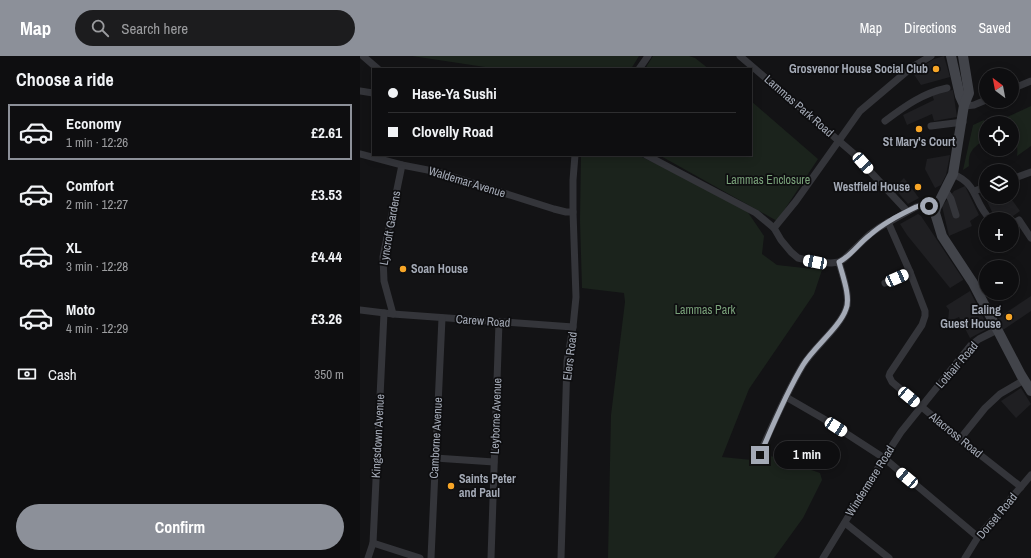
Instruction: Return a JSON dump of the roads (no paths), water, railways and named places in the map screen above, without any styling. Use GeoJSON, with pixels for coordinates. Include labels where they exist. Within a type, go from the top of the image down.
{"type":"FeatureCollection","features":[{"type":"Feature","properties":{"kind":"main road"},"geometry":{"type":"LineString","coordinates":[[951,56],[953,87],[965,105]]}},
{"type":"Feature","properties":{"kind":"main road"},"geometry":{"type":"LineString","coordinates":[[963,56],[969,93],[965,105],[953,174],[936,208],[935,214],[942,236],[973,283],[1031,391]]}},
{"type":"Feature","properties":{"kind":"street"},"geometry":{"type":"LineString","coordinates":[[363,56],[377,68]]}},
{"type":"Feature","properties":{"kind":"street"},"geometry":{"type":"LineString","coordinates":[[640,68],[648,56]]}},
{"type":"Feature","properties":{"kind":"street","name":"Lammas Park Road"},"geometry":{"type":"LineString","coordinates":[[740,56],[853,153],[907,211]]}},
{"type":"Feature","properties":{"kind":"street"},"geometry":{"type":"LineString","coordinates":[[774,228],[796,201],[860,111],[912,67],[931,56]]}},
{"type":"Feature","properties":{"kind":"street"},"geometry":{"type":"LineString","coordinates":[[1019,86],[1031,81]]}},
{"type":"Feature","properties":{"kind":"street"},"geometry":{"type":"LineString","coordinates":[[886,121],[917,99],[937,90],[953,87]]}},
{"type":"Feature","properties":{"kind":"street"},"geometry":{"type":"LineString","coordinates":[[360,91],[372,93]]}},
{"type":"Feature","properties":{"kind":"street"},"geometry":{"type":"LineString","coordinates":[[965,105],[974,105],[979,103]]}},
{"type":"Feature","properties":{"kind":"street"},"geometry":{"type":"LineString","coordinates":[[931,126],[963,122]]}},
{"type":"Feature","properties":{"kind":"street","name":"Waldemar Avenue"},"geometry":{"type":"LineString","coordinates":[[360,154],[402,165],[438,172],[554,209],[573,212]]}},
{"type":"Feature","properties":{"kind":"street","name":"Elers Road"},"geometry":{"type":"LineString","coordinates":[[561,558],[567,361],[573,327],[576,297],[573,212],[575,156]]}},
{"type":"Feature","properties":{"kind":"street"},"geometry":{"type":"LineString","coordinates":[[648,156],[756,213],[774,228],[787,248],[798,258],[815,262],[839,262],[870,234],[907,211],[922,205],[936,208]]}},
{"type":"Feature","properties":{"kind":"street","name":"Lyncroft Gardens"},"geometry":{"type":"LineString","coordinates":[[393,314],[384,281],[383,257],[402,165]]}},
{"type":"Feature","properties":{"kind":"street"},"geometry":{"type":"LineString","coordinates":[[1019,176],[1031,172]]}},
{"type":"Feature","properties":{"kind":"street"},"geometry":{"type":"LineString","coordinates":[[953,174],[969,184],[974,191],[979,205],[984,212]]}},
{"type":"Feature","properties":{"kind":"street"},"geometry":{"type":"LineString","coordinates":[[974,191],[979,189]]}},
{"type":"Feature","properties":{"kind":"street"},"geometry":{"type":"LineString","coordinates":[[945,190],[951,199],[956,215]]}},
{"type":"Feature","properties":{"kind":"street"},"geometry":{"type":"LineString","coordinates":[[1019,220],[1031,238]]}},
{"type":"Feature","properties":{"kind":"street"},"geometry":{"type":"LineString","coordinates":[[885,283],[910,272],[888,222]]}},
{"type":"Feature","properties":{"kind":"street"},"geometry":{"type":"LineString","coordinates":[[760,455],[786,397],[804,363],[841,318],[847,308],[847,294],[839,262]]}},
{"type":"Feature","properties":{"kind":"street","name":"Alacross Road"},"geometry":{"type":"LineString","coordinates":[[910,272],[923,304],[925,316],[922,325],[890,373],[889,376],[892,382],[960,439],[1021,487]]}},
{"type":"Feature","properties":{"kind":"street","name":"Carew Road"},"geometry":{"type":"LineString","coordinates":[[360,310],[442,318],[573,327]]}},
{"type":"Feature","properties":{"kind":"street","name":"Kingsdown Avenue"},"geometry":{"type":"LineString","coordinates":[[368,558],[373,543],[384,313]]}},
{"type":"Feature","properties":{"kind":"street","name":"Camborne Avenue"},"geometry":{"type":"LineString","coordinates":[[431,558],[442,318]]}},
{"type":"Feature","properties":{"kind":"street","name":"Leyborne Avenue"},"geometry":{"type":"LineString","coordinates":[[491,558],[499,322]]}},
{"type":"Feature","properties":{"kind":"street","name":"Lothair Road"},"geometry":{"type":"LineString","coordinates":[[921,406],[971,346],[979,339],[997,330]]}},
{"type":"Feature","properties":{"kind":"street"},"geometry":{"type":"LineString","coordinates":[[960,439],[985,408],[1000,394],[1024,380]]}},
{"type":"Feature","properties":{"kind":"street"},"geometry":{"type":"LineString","coordinates":[[786,397],[824,419],[884,458],[978,537]]}},
{"type":"Feature","properties":{"kind":"street","name":"Windermere Road"},"geometry":{"type":"LineString","coordinates":[[823,558],[884,458],[901,432],[921,406]]}},
{"type":"Feature","properties":{"kind":"street"},"geometry":{"type":"LineString","coordinates":[[435,458],[494,462]]}},
{"type":"Feature","properties":{"kind":"street","name":"Dorset Road"},"geometry":{"type":"LineString","coordinates":[[964,558],[978,537],[1031,475]]}},
{"type":"Feature","properties":{"kind":"street"},"geometry":{"type":"LineString","coordinates":[[845,523],[889,558]]}},
{"type":"Feature","properties":{"kind":"street"},"geometry":{"type":"LineString","coordinates":[[373,543],[420,558]]}},
{"type":"Feature","properties":{"kind":"place","name":"Grosvenor House Social Club"},"geometry":{"type":"Point","coordinates":[936,69]}},
{"type":"Feature","properties":{"kind":"place","name":"St Mary's Court"},"geometry":{"type":"Point","coordinates":[919,129]}},
{"type":"Feature","properties":{"kind":"place","name":"Westfield House"},"geometry":{"type":"Point","coordinates":[918,187]}},
{"type":"Feature","properties":{"kind":"place","name":"Soan House"},"geometry":{"type":"Point","coordinates":[403,269]}},
{"type":"Feature","properties":{"kind":"place","name":"Ealing Guest House"},"geometry":{"type":"Point","coordinates":[1009,317]}},
{"type":"Feature","properties":{"kind":"place","name":"Saints Peter and Paul"},"geometry":{"type":"Point","coordinates":[451,486]}},
{"type":"Feature","properties":{"kind":"park label","name":"Lammas Enclosure"},"geometry":{"type":"Point","coordinates":[768,180]}},
{"type":"Feature","properties":{"kind":"park label","name":"Lammas Park"},"geometry":{"type":"Point","coordinates":[705,310]}}]}
